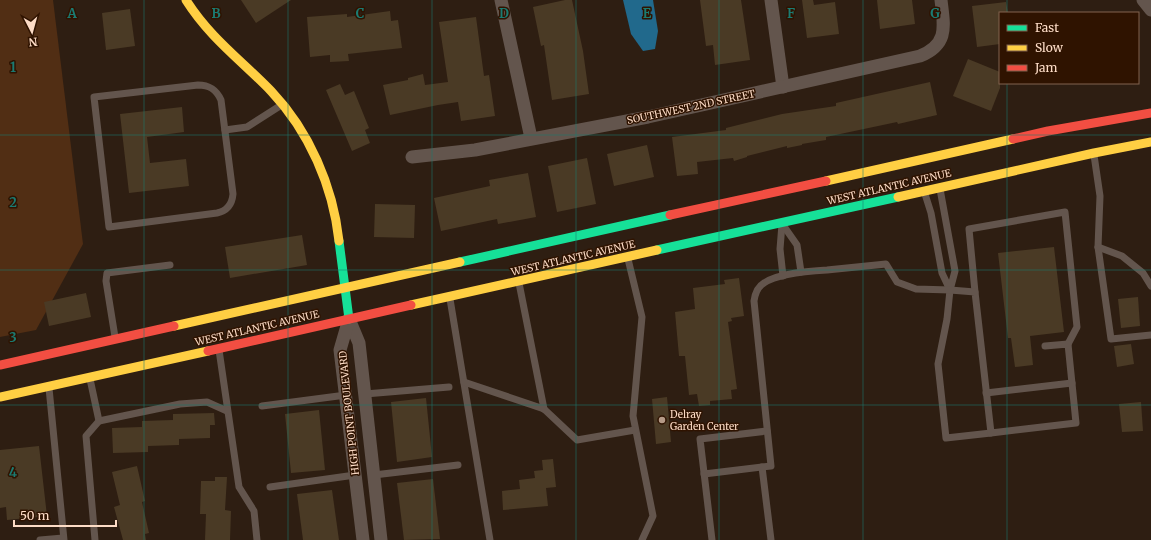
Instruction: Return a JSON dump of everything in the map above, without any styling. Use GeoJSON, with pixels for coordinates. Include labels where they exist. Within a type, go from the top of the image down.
{"type":"FeatureCollection","features":[{"type":"Feature","properties":{"kind":"main road"},"geometry":{"type":"LineString","coordinates":[[186,0],[210,32],[283,104],[302,130],[317,158],[328,188],[336,220],[349,319]]}},
{"type":"Feature","properties":{"kind":"main road","name":"WEST ATLANTIC AVENUE"},"geometry":{"type":"LineString","coordinates":[[0,365],[344,288],[776,195],[1048,131],[1151,113]]}},
{"type":"Feature","properties":{"kind":"main road","name":"WEST ATLANTIC AVENUE"},"geometry":{"type":"LineString","coordinates":[[0,397],[628,257],[781,218],[924,191],[1094,153],[1151,142]]}},
{"type":"Feature","properties":{"kind":"street"},"geometry":{"type":"LineString","coordinates":[[500,0],[532,138]]}},
{"type":"Feature","properties":{"kind":"street"},"geometry":{"type":"LineString","coordinates":[[771,0],[783,86]]}},
{"type":"Feature","properties":{"kind":"street","name":"SOUTHWEST 2ND STREET"},"geometry":{"type":"LineString","coordinates":[[412,158],[475,150],[648,117],[920,56],[937,46],[942,37],[944,28],[941,0]]}},
{"type":"Feature","properties":{"kind":"street"},"geometry":{"type":"LineString","coordinates":[[1143,0],[1151,10]]}},
{"type":"Feature","properties":{"kind":"street","name":"HIGH POINT BOULEVARD"},"geometry":{"type":"LineString","coordinates":[[349,319],[359,343],[381,540]]}},
{"type":"Feature","properties":{"kind":"street","name":"HIGH POINT BOULEVARD"},"geometry":{"type":"LineString","coordinates":[[349,319],[340,350],[363,540]]}},
{"type":"Feature","properties":{"kind":"lane"},"geometry":{"type":"LineString","coordinates":[[204,85],[215,90],[219,94],[225,130],[233,197],[232,202],[226,210],[217,213],[108,227],[94,97],[204,85]]}},
{"type":"Feature","properties":{"kind":"lane"},"geometry":{"type":"LineString","coordinates":[[225,130],[247,127],[283,104]]}},
{"type":"Feature","properties":{"kind":"lane"},"geometry":{"type":"LineString","coordinates":[[1094,153],[1100,196],[1098,247],[1111,339],[1151,335]]}},
{"type":"Feature","properties":{"kind":"lane"},"geometry":{"type":"LineString","coordinates":[[940,187],[955,271],[950,290],[947,320],[938,364],[946,438],[991,433],[1076,423],[1068,344],[1077,327],[1065,212],[969,229],[991,433]]}},
{"type":"Feature","properties":{"kind":"lane"},"geometry":{"type":"LineString","coordinates":[[924,191],[931,213],[942,273],[950,290]]}},
{"type":"Feature","properties":{"kind":"lane"},"geometry":{"type":"LineString","coordinates":[[781,218],[797,245],[801,272]]}},
{"type":"Feature","properties":{"kind":"lane"},"geometry":{"type":"LineString","coordinates":[[781,218],[780,249],[783,276]]}},
{"type":"Feature","properties":{"kind":"lane"},"geometry":{"type":"LineString","coordinates":[[1098,247],[1122,256],[1143,273],[1151,286]]}},
{"type":"Feature","properties":{"kind":"lane"},"geometry":{"type":"LineString","coordinates":[[628,257],[642,317],[632,416],[653,516],[642,540]]}},
{"type":"Feature","properties":{"kind":"lane"},"geometry":{"type":"LineString","coordinates":[[704,474],[771,466],[754,301],[755,294],[764,283],[783,276],[801,272],[886,264],[896,282],[916,288],[975,292]]}},
{"type":"Feature","properties":{"kind":"lane"},"geometry":{"type":"LineString","coordinates":[[115,339],[106,281],[107,273],[170,265]]}},
{"type":"Feature","properties":{"kind":"lane"},"geometry":{"type":"LineString","coordinates":[[518,281],[544,409]]}},
{"type":"Feature","properties":{"kind":"lane"},"geometry":{"type":"LineString","coordinates":[[450,296],[490,540]]}},
{"type":"Feature","properties":{"kind":"lane"},"geometry":{"type":"LineString","coordinates":[[1045,346],[1068,344]]}},
{"type":"Feature","properties":{"kind":"lane"},"geometry":{"type":"LineString","coordinates":[[219,348],[239,487],[254,511],[257,540]]}},
{"type":"Feature","properties":{"kind":"lane"},"geometry":{"type":"LineString","coordinates":[[90,377],[99,421]]}},
{"type":"Feature","properties":{"kind":"lane"},"geometry":{"type":"LineString","coordinates":[[464,382],[544,409],[577,440],[636,430]]}},
{"type":"Feature","properties":{"kind":"lane"},"geometry":{"type":"LineString","coordinates":[[986,393],[1072,383]]}},
{"type":"Feature","properties":{"kind":"lane"},"geometry":{"type":"LineString","coordinates":[[40,540],[64,539],[48,386]]}},
{"type":"Feature","properties":{"kind":"lane"},"geometry":{"type":"LineString","coordinates":[[365,394],[449,387]]}},
{"type":"Feature","properties":{"kind":"lane"},"geometry":{"type":"LineString","coordinates":[[262,406],[346,395]]}},
{"type":"Feature","properties":{"kind":"lane"},"geometry":{"type":"LineString","coordinates":[[95,540],[86,436],[99,421],[180,404],[207,402],[227,411]]}},
{"type":"Feature","properties":{"kind":"lane"},"geometry":{"type":"LineString","coordinates":[[712,540],[700,439],[767,431]]}},
{"type":"Feature","properties":{"kind":"lane"},"geometry":{"type":"LineString","coordinates":[[374,475],[458,465]]}},
{"type":"Feature","properties":{"kind":"lane"},"geometry":{"type":"LineString","coordinates":[[762,467],[772,540]]}},
{"type":"Feature","properties":{"kind":"lane"},"geometry":{"type":"LineString","coordinates":[[270,486],[355,475]]}},
{"type":"Feature","properties":{"kind":"shaded area"},"geometry":{"type":"Polygon","coordinates":[[[0,0],[53,0],[83,244],[36,330],[0,337],[0,0]]]}},
{"type":"Feature","properties":{"kind":"water"},"geometry":{"type":"Polygon","coordinates":[[[623,0],[653,0],[658,31],[655,49],[643,51],[631,34],[623,0]]]}},
{"type":"Feature","properties":{"kind":"building"},"geometry":{"type":"Polygon","coordinates":[[[241,0],[291,0],[256,23],[241,0]]]}},
{"type":"Feature","properties":{"kind":"building"},"geometry":{"type":"Polygon","coordinates":[[[565,0],[572,0],[583,51],[589,94],[552,100],[544,45],[541,46],[533,7],[565,0]]]}},
{"type":"Feature","properties":{"kind":"building"},"geometry":{"type":"Polygon","coordinates":[[[700,0],[741,0],[750,60],[715,65],[713,45],[706,46],[700,0]]]}},
{"type":"Feature","properties":{"kind":"building"},"geometry":{"type":"Polygon","coordinates":[[[802,0],[813,0],[814,5],[835,2],[839,34],[807,38],[802,0]]]}},
{"type":"Feature","properties":{"kind":"building"},"geometry":{"type":"Polygon","coordinates":[[[877,0],[912,0],[915,24],[880,29],[877,0]]]}},
{"type":"Feature","properties":{"kind":"building"},"geometry":{"type":"Polygon","coordinates":[[[1006,2],[1008,12],[999,12],[999,44],[977,47],[972,6],[1006,2]]]}},
{"type":"Feature","properties":{"kind":"building"},"geometry":{"type":"Polygon","coordinates":[[[130,9],[135,46],[106,50],[102,13],[130,9]]]}},
{"type":"Feature","properties":{"kind":"building"},"geometry":{"type":"Polygon","coordinates":[[[390,11],[391,21],[398,20],[402,48],[348,54],[349,61],[330,62],[330,55],[310,57],[307,17],[347,14],[347,17],[390,11]]]}},
{"type":"Feature","properties":{"kind":"building"},"geometry":{"type":"Polygon","coordinates":[[[476,17],[484,76],[489,75],[495,116],[461,121],[458,102],[390,115],[383,85],[408,80],[408,78],[423,74],[425,85],[448,82],[439,22],[476,17]]]}},
{"type":"Feature","properties":{"kind":"building"},"geometry":{"type":"Polygon","coordinates":[[[968,59],[999,72],[1000,88],[991,111],[953,96],[968,59]]]}},
{"type":"Feature","properties":{"kind":"building"},"geometry":{"type":"Polygon","coordinates":[[[930,82],[937,115],[898,124],[897,122],[826,137],[826,140],[787,148],[787,146],[747,156],[734,161],[733,158],[697,162],[698,174],[677,176],[672,137],[726,130],[726,128],[782,114],[836,106],[836,103],[930,82]]]}},
{"type":"Feature","properties":{"kind":"building"},"geometry":{"type":"Polygon","coordinates":[[[340,84],[345,95],[354,91],[369,128],[365,130],[370,143],[352,151],[326,90],[340,84]]]}},
{"type":"Feature","properties":{"kind":"building"},"geometry":{"type":"Polygon","coordinates":[[[182,107],[184,132],[147,137],[150,163],[186,159],[189,186],[129,193],[120,114],[182,107]]]}},
{"type":"Feature","properties":{"kind":"building"},"geometry":{"type":"Polygon","coordinates":[[[647,145],[654,177],[614,186],[607,154],[647,145]]]}},
{"type":"Feature","properties":{"kind":"building"},"geometry":{"type":"Polygon","coordinates":[[[587,158],[596,204],[557,212],[548,166],[587,158]]]}},
{"type":"Feature","properties":{"kind":"building"},"geometry":{"type":"Polygon","coordinates":[[[528,173],[536,217],[498,224],[497,219],[441,231],[434,198],[490,186],[489,180],[528,173]]]}},
{"type":"Feature","properties":{"kind":"building"},"geometry":{"type":"Polygon","coordinates":[[[375,204],[415,205],[414,238],[374,237],[375,204]]]}},
{"type":"Feature","properties":{"kind":"building"},"geometry":{"type":"Polygon","coordinates":[[[302,235],[307,265],[230,278],[225,247],[302,235]]]}},
{"type":"Feature","properties":{"kind":"building"},"geometry":{"type":"Polygon","coordinates":[[[1054,247],[1064,332],[1030,336],[1033,365],[1015,367],[1011,338],[1008,338],[998,253],[1054,247]]]}},
{"type":"Feature","properties":{"kind":"building"},"geometry":{"type":"Polygon","coordinates":[[[739,278],[744,316],[731,318],[732,321],[728,322],[737,389],[731,390],[732,399],[710,401],[710,405],[699,406],[697,394],[689,395],[685,356],[679,356],[675,312],[695,309],[693,288],[725,284],[724,280],[739,278]]]}},
{"type":"Feature","properties":{"kind":"building"},"geometry":{"type":"Polygon","coordinates":[[[86,293],[91,317],[49,326],[44,302],[86,293]]]}},
{"type":"Feature","properties":{"kind":"building"},"geometry":{"type":"Polygon","coordinates":[[[1138,297],[1140,326],[1121,328],[1118,299],[1138,297]]]}},
{"type":"Feature","properties":{"kind":"building"},"geometry":{"type":"Polygon","coordinates":[[[1131,344],[1134,364],[1117,367],[1114,346],[1131,344]]]}},
{"type":"Feature","properties":{"kind":"building"},"geometry":{"type":"Polygon","coordinates":[[[667,397],[671,442],[656,444],[652,399],[667,397]]]}},
{"type":"Feature","properties":{"kind":"building"},"geometry":{"type":"Polygon","coordinates":[[[426,398],[432,457],[397,462],[391,402],[426,398]]]}},
{"type":"Feature","properties":{"kind":"building"},"geometry":{"type":"Polygon","coordinates":[[[1141,402],[1143,431],[1122,432],[1119,404],[1141,402]]]}},
{"type":"Feature","properties":{"kind":"building"},"geometry":{"type":"Polygon","coordinates":[[[319,410],[325,470],[291,473],[285,414],[319,410]]]}},
{"type":"Feature","properties":{"kind":"building"},"geometry":{"type":"Polygon","coordinates":[[[214,413],[215,425],[210,425],[210,438],[179,439],[179,445],[148,446],[148,452],[113,453],[112,428],[142,427],[142,421],[173,420],[173,414],[214,413]]]}},
{"type":"Feature","properties":{"kind":"building"},"geometry":{"type":"Polygon","coordinates":[[[39,446],[47,516],[7,520],[6,507],[0,508],[0,450],[39,446]]]}},
{"type":"Feature","properties":{"kind":"building"},"geometry":{"type":"Polygon","coordinates":[[[553,459],[556,487],[546,488],[548,506],[503,510],[502,491],[520,489],[519,480],[535,478],[534,471],[543,470],[542,460],[553,459]]]}},
{"type":"Feature","properties":{"kind":"building"},"geometry":{"type":"Polygon","coordinates":[[[137,466],[145,501],[142,502],[149,533],[145,534],[146,540],[123,540],[114,507],[120,505],[112,472],[137,466]]]}},
{"type":"Feature","properties":{"kind":"building"},"geometry":{"type":"Polygon","coordinates":[[[215,477],[227,477],[225,510],[231,511],[230,540],[205,540],[206,514],[200,514],[201,481],[215,481],[215,477]]]}},
{"type":"Feature","properties":{"kind":"building"},"geometry":{"type":"Polygon","coordinates":[[[433,479],[440,539],[404,540],[397,483],[433,479]]]}},
{"type":"Feature","properties":{"kind":"building"},"geometry":{"type":"Polygon","coordinates":[[[332,490],[339,540],[303,540],[297,494],[332,490]]]}},
{"type":"Feature","properties":{"kind":"traffic: fast"},"geometry":{"type":"LineString","coordinates":[[657,250],[898,197]]}},
{"type":"Feature","properties":{"kind":"traffic: fast"},"geometry":{"type":"LineString","coordinates":[[460,262],[670,215]]}},
{"type":"Feature","properties":{"kind":"traffic: fast"},"geometry":{"type":"LineString","coordinates":[[339,241],[349,319]]}},
{"type":"Feature","properties":{"kind":"traffic: slow"},"geometry":{"type":"LineString","coordinates":[[186,0],[205,26],[271,91],[297,124],[308,142],[325,180],[336,220],[339,241]]}},
{"type":"Feature","properties":{"kind":"traffic: slow"},"geometry":{"type":"LineString","coordinates":[[826,181],[1013,139]]}},
{"type":"Feature","properties":{"kind":"traffic: slow"},"geometry":{"type":"LineString","coordinates":[[898,197],[1094,153],[1151,142]]}},
{"type":"Feature","properties":{"kind":"traffic: slow"},"geometry":{"type":"LineString","coordinates":[[411,305],[657,250]]}},
{"type":"Feature","properties":{"kind":"traffic: slow"},"geometry":{"type":"LineString","coordinates":[[174,326],[460,262]]}},
{"type":"Feature","properties":{"kind":"traffic: slow"},"geometry":{"type":"LineString","coordinates":[[0,397],[208,351]]}},
{"type":"Feature","properties":{"kind":"traffic: jam"},"geometry":{"type":"LineString","coordinates":[[1013,139],[1048,131],[1151,113]]}},
{"type":"Feature","properties":{"kind":"traffic: jam"},"geometry":{"type":"LineString","coordinates":[[670,215],[826,181]]}},
{"type":"Feature","properties":{"kind":"traffic: jam"},"geometry":{"type":"LineString","coordinates":[[208,351],[411,305]]}},
{"type":"Feature","properties":{"kind":"traffic: jam"},"geometry":{"type":"LineString","coordinates":[[0,365],[174,326]]}},
{"type":"Feature","properties":{"kind":"place","name":"Delray Garden Center"},"geometry":{"type":"Point","coordinates":[662,420]}}]}
